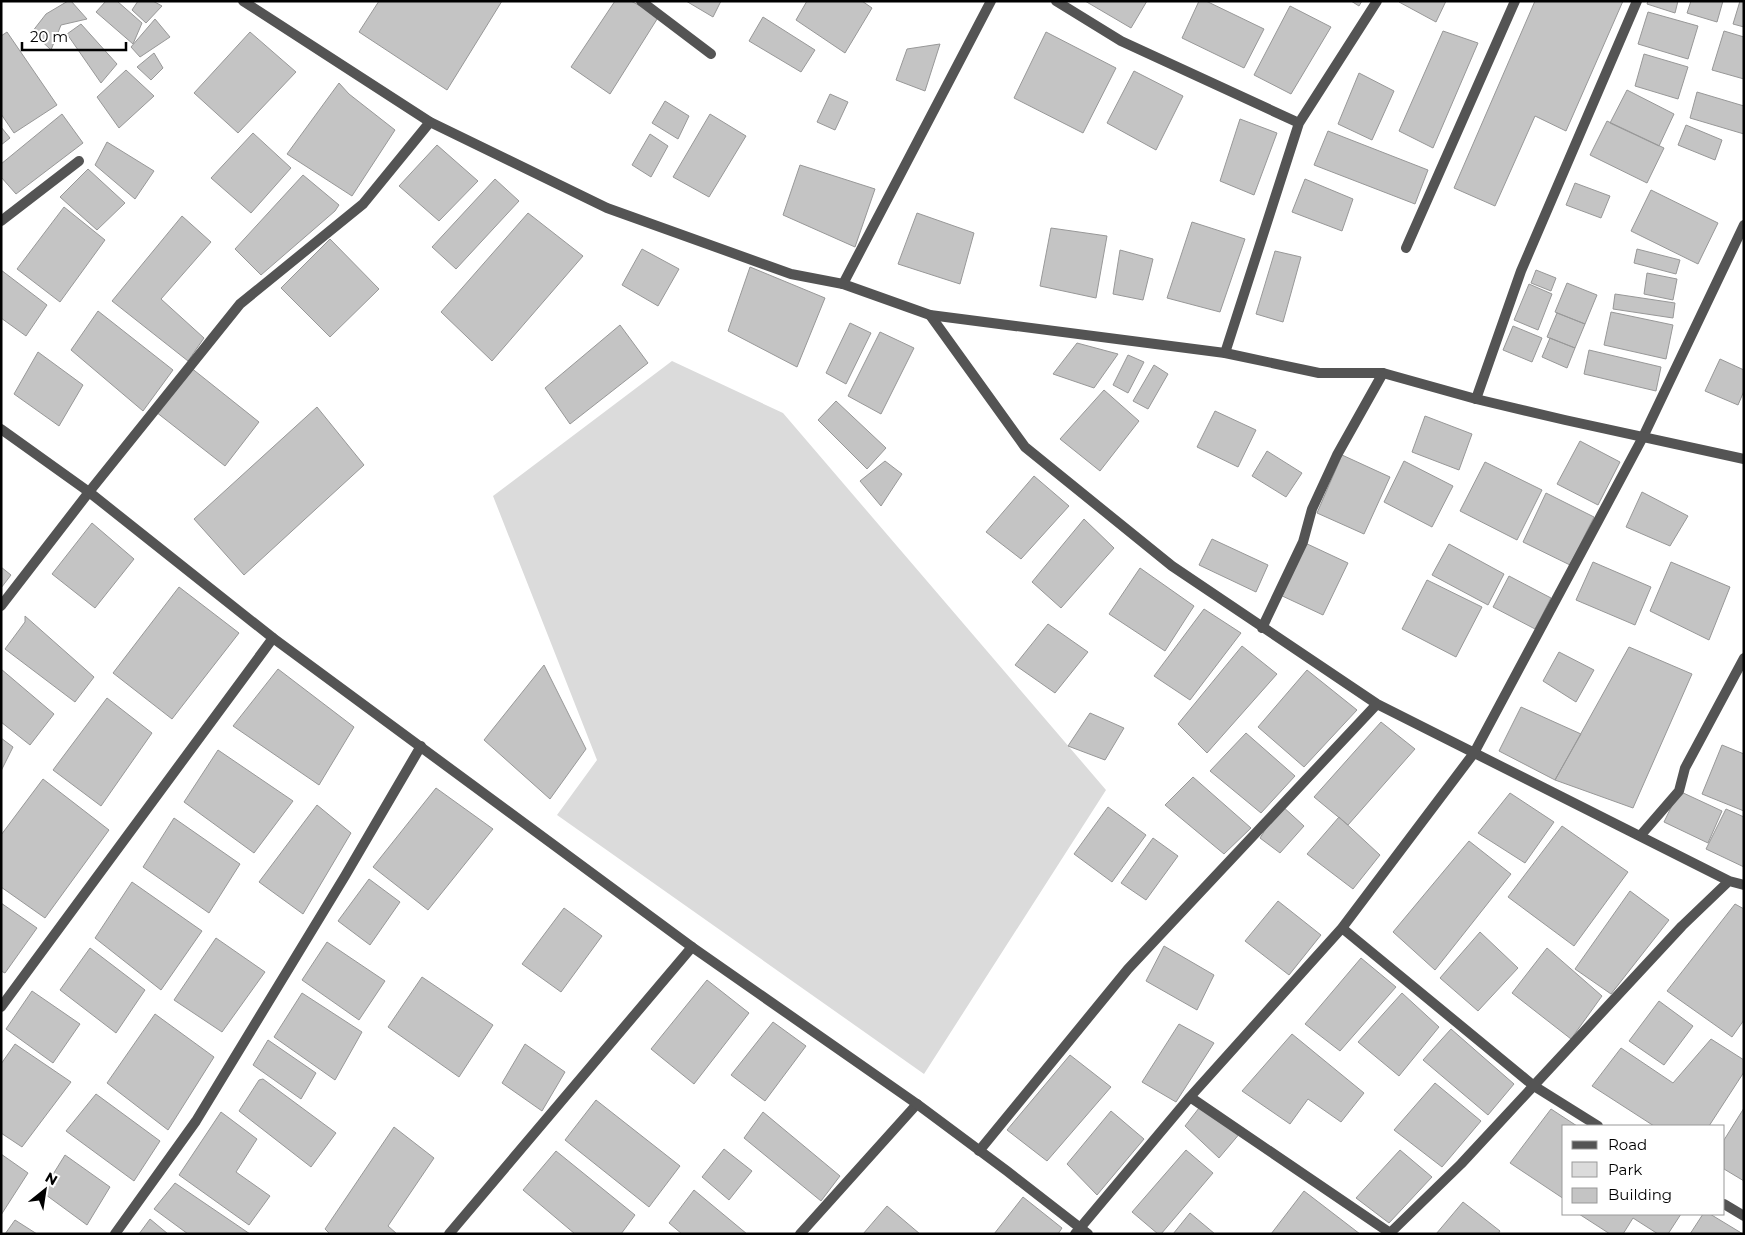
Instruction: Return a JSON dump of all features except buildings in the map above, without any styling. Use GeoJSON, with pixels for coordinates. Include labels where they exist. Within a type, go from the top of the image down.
{"type":"FeatureCollection","features":[{"type":"Feature","properties":{"kind":"street"},"geometry":{"type":"LineString","coordinates":[[243,1],[430,122],[607,208],[791,274],[843,284],[930,315],[1225,353],[1318,373],[1383,373],[1476,398],[1744,459]]}},
{"type":"Feature","properties":{"kind":"street"},"geometry":{"type":"LineString","coordinates":[[641,1],[711,54]]}},
{"type":"Feature","properties":{"kind":"street"},"geometry":{"type":"LineString","coordinates":[[843,284],[991,1]]}},
{"type":"Feature","properties":{"kind":"street"},"geometry":{"type":"LineString","coordinates":[[1056,1],[1122,41],[1299,123]]}},
{"type":"Feature","properties":{"kind":"street"},"geometry":{"type":"LineString","coordinates":[[1225,353],[1299,123],[1377,1]]}},
{"type":"Feature","properties":{"kind":"street"},"geometry":{"type":"LineString","coordinates":[[1406,248],[1515,1]]}},
{"type":"Feature","properties":{"kind":"street"},"geometry":{"type":"LineString","coordinates":[[1476,398],[1521,271],[1637,1]]}},
{"type":"Feature","properties":{"kind":"street"},"geometry":{"type":"LineString","coordinates":[[1,606],[89,492],[240,304],[363,204],[430,122]]}},
{"type":"Feature","properties":{"kind":"street"},"geometry":{"type":"LineString","coordinates":[[1,221],[79,161]]}},
{"type":"Feature","properties":{"kind":"street"},"geometry":{"type":"LineString","coordinates":[[1,429],[89,492],[273,638],[692,947],[917,1104],[1007,1171],[1081,1232],[1190,1097],[1342,928],[1474,753],[1643,437],[1744,225]]}},
{"type":"Feature","properties":{"kind":"street"},"geometry":{"type":"LineString","coordinates":[[930,315],[1025,446],[1172,566],[1377,704],[1729,881],[1744,885]]}},
{"type":"Feature","properties":{"kind":"street"},"geometry":{"type":"LineString","coordinates":[[1262,628],[1302,542],[1312,509],[1337,455],[1383,373]]}},
{"type":"Feature","properties":{"kind":"street"},"geometry":{"type":"LineString","coordinates":[[1,1007],[273,638]]}},
{"type":"Feature","properties":{"kind":"street"},"geometry":{"type":"LineString","coordinates":[[1640,836],[1678,791],[1685,768],[1744,658]]}},
{"type":"Feature","properties":{"kind":"street"},"geometry":{"type":"LineString","coordinates":[[979,1152],[1128,968],[1377,704]]}},
{"type":"Feature","properties":{"kind":"street"},"geometry":{"type":"LineString","coordinates":[[115,1234],[196,1121],[345,876],[421,746]]}},
{"type":"Feature","properties":{"kind":"street"},"geometry":{"type":"LineString","coordinates":[[1190,1097],[1390,1233],[1461,1164],[1682,926],[1729,881]]}},
{"type":"Feature","properties":{"kind":"street"},"geometry":{"type":"LineString","coordinates":[[1342,928],[1534,1086],[1596,1125]]}},
{"type":"Feature","properties":{"kind":"street"},"geometry":{"type":"LineString","coordinates":[[449,1234],[692,947]]}},
{"type":"Feature","properties":{"kind":"street"},"geometry":{"type":"LineString","coordinates":[[800,1234],[917,1104]]}},
{"type":"Feature","properties":{"kind":"street"},"geometry":{"type":"LineString","coordinates":[[1725,1205],[1744,1216]]}},
{"type":"Feature","properties":{"kind":"green space"},"geometry":{"type":"Polygon","coordinates":[[[672,361],[783,413],[1106,790],[924,1074],[557,815],[597,760],[493,496],[672,361]]]}}]}
